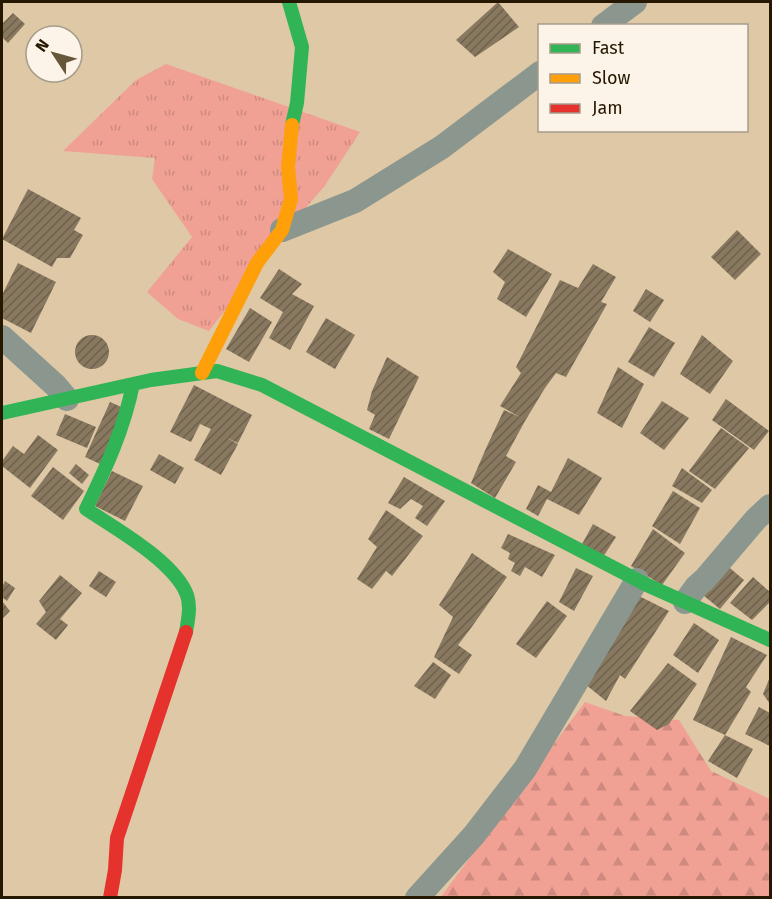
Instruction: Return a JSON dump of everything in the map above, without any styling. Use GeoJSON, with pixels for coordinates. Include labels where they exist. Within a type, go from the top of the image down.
{"type":"FeatureCollection","features":[{"type":"Feature","properties":{"kind":"street"},"geometry":{"type":"LineString","coordinates":[[202,373],[257,263],[282,230],[291,199],[288,167],[302,47],[290,2]]}},
{"type":"Feature","properties":{"kind":"street"},"geometry":{"type":"LineString","coordinates":[[606,24],[635,2]]}},
{"type":"Feature","properties":{"kind":"street"},"geometry":{"type":"LineString","coordinates":[[282,230],[355,201],[442,147],[538,75]]}},
{"type":"Feature","properties":{"kind":"street"},"geometry":{"type":"LineString","coordinates":[[2,337],[68,399]]}},
{"type":"Feature","properties":{"kind":"street"},"geometry":{"type":"LineString","coordinates":[[2,414],[151,380],[217,371],[262,385],[637,580],[771,640]]}},
{"type":"Feature","properties":{"kind":"street"},"geometry":{"type":"LineString","coordinates":[[110,897],[117,838],[186,635],[189,611],[185,591],[171,572],[146,549],[86,509],[124,426],[133,384]]}},
{"type":"Feature","properties":{"kind":"street"},"geometry":{"type":"LineString","coordinates":[[685,602],[756,519],[771,506]]}},
{"type":"Feature","properties":{"kind":"street"},"geometry":{"type":"LineString","coordinates":[[417,897],[474,835],[525,769],[637,580]]}},
{"type":"Feature","properties":{"kind":"green space"},"geometry":{"type":"Polygon","coordinates":[[[166,64],[360,132],[324,187],[209,331],[178,319],[147,292],[192,237],[152,179],[155,158],[63,151],[136,80],[166,64]]]}},
{"type":"Feature","properties":{"kind":"green space"},"geometry":{"type":"Polygon","coordinates":[[[585,702],[625,716],[679,720],[711,771],[770,799],[770,897],[440,898],[585,702]]]}},
{"type":"Feature","properties":{"kind":"building"},"geometry":{"type":"Polygon","coordinates":[[[498,2],[519,27],[475,57],[456,40],[498,2]]]}},
{"type":"Feature","properties":{"kind":"building"},"geometry":{"type":"Polygon","coordinates":[[[13,13],[25,24],[8,43],[2,37],[2,24],[13,13]]]}},
{"type":"Feature","properties":{"kind":"building"},"geometry":{"type":"Polygon","coordinates":[[[28,189],[81,218],[74,230],[83,235],[70,258],[57,258],[52,267],[2,239],[28,189]]]}},
{"type":"Feature","properties":{"kind":"building"},"geometry":{"type":"Polygon","coordinates":[[[737,230],[761,254],[735,280],[711,257],[737,230]]]}},
{"type":"Feature","properties":{"kind":"building"},"geometry":{"type":"Polygon","coordinates":[[[508,249],[552,274],[526,317],[497,299],[505,282],[493,272],[508,249]]]}},
{"type":"Feature","properties":{"kind":"building"},"geometry":{"type":"Polygon","coordinates":[[[18,263],[56,282],[31,333],[2,318],[2,295],[18,263]]]}},
{"type":"Feature","properties":{"kind":"building"},"geometry":{"type":"Polygon","coordinates":[[[593,264],[616,277],[601,302],[607,304],[566,377],[556,373],[525,421],[506,456],[516,462],[495,498],[471,483],[504,410],[520,417],[500,406],[521,373],[516,367],[560,280],[578,288],[593,264]]]}},
{"type":"Feature","properties":{"kind":"building"},"geometry":{"type":"Polygon","coordinates":[[[279,269],[302,284],[292,294],[314,306],[290,350],[269,338],[283,312],[260,298],[279,269]]]}},
{"type":"Feature","properties":{"kind":"building"},"geometry":{"type":"Polygon","coordinates":[[[646,289],[664,300],[650,322],[633,311],[646,289]]]}},
{"type":"Feature","properties":{"kind":"building"},"geometry":{"type":"Polygon","coordinates":[[[250,308],[272,322],[249,362],[226,349],[250,308]]]}},
{"type":"Feature","properties":{"kind":"building"},"geometry":{"type":"Polygon","coordinates":[[[326,318],[355,335],[335,369],[306,352],[326,318]]]}},
{"type":"Feature","properties":{"kind":"building"},"geometry":{"type":"Polygon","coordinates":[[[649,327],[675,343],[654,377],[628,362],[649,327]]]}},
{"type":"Feature","properties":{"kind":"building"},"geometry":{"type":"Polygon","coordinates":[[[92,335],[104,340],[109,352],[104,364],[92,369],[80,364],[75,352],[80,340],[92,335]]]}},
{"type":"Feature","properties":{"kind":"building"},"geometry":{"type":"Polygon","coordinates":[[[702,335],[733,361],[710,394],[680,374],[702,335]]]}},
{"type":"Feature","properties":{"kind":"building"},"geometry":{"type":"Polygon","coordinates":[[[387,357],[419,377],[389,439],[369,429],[375,415],[367,410],[372,391],[387,357]]]}},
{"type":"Feature","properties":{"kind":"building"},"geometry":{"type":"Polygon","coordinates":[[[618,367],[644,384],[622,428],[597,413],[618,367]]]}},
{"type":"Feature","properties":{"kind":"building"},"geometry":{"type":"Polygon","coordinates":[[[194,385],[252,415],[238,443],[227,438],[238,444],[221,475],[194,460],[211,429],[200,424],[191,442],[170,432],[194,385]]]}},
{"type":"Feature","properties":{"kind":"building"},"geometry":{"type":"Polygon","coordinates":[[[726,399],[769,431],[754,450],[712,420],[726,399]]]}},
{"type":"Feature","properties":{"kind":"building"},"geometry":{"type":"Polygon","coordinates":[[[662,401],[689,418],[664,450],[640,433],[662,401]]]}},
{"type":"Feature","properties":{"kind":"building"},"geometry":{"type":"Polygon","coordinates":[[[110,402],[126,409],[100,464],[85,457],[110,402]]]}},
{"type":"Feature","properties":{"kind":"building"},"geometry":{"type":"Polygon","coordinates":[[[65,414],[96,427],[87,448],[56,435],[65,414]]]}},
{"type":"Feature","properties":{"kind":"building"},"geometry":{"type":"Polygon","coordinates":[[[721,428],[749,448],[715,489],[689,471],[721,428]]]}},
{"type":"Feature","properties":{"kind":"building"},"geometry":{"type":"Polygon","coordinates":[[[38,435],[58,450],[30,488],[2,466],[2,461],[13,446],[24,454],[38,435]]]}},
{"type":"Feature","properties":{"kind":"building"},"geometry":{"type":"Polygon","coordinates":[[[159,454],[184,468],[175,484],[150,470],[159,454]]]}},
{"type":"Feature","properties":{"kind":"building"},"geometry":{"type":"Polygon","coordinates":[[[568,458],[602,478],[579,515],[547,499],[538,516],[526,509],[538,485],[551,492],[568,458]]]}},
{"type":"Feature","properties":{"kind":"building"},"geometry":{"type":"Polygon","coordinates":[[[76,464],[89,475],[82,484],[69,473],[76,464]]]}},
{"type":"Feature","properties":{"kind":"building"},"geometry":{"type":"Polygon","coordinates":[[[53,467],[84,491],[63,520],[31,496],[53,467]]]}},
{"type":"Feature","properties":{"kind":"building"},"geometry":{"type":"Polygon","coordinates":[[[682,468],[712,490],[702,503],[672,486],[682,468]]]}},
{"type":"Feature","properties":{"kind":"building"},"geometry":{"type":"Polygon","coordinates":[[[112,471],[143,486],[125,521],[95,506],[112,471]]]}},
{"type":"Feature","properties":{"kind":"building"},"geometry":{"type":"Polygon","coordinates":[[[404,477],[445,501],[427,526],[415,518],[423,506],[411,499],[400,509],[388,503],[404,477]]]}},
{"type":"Feature","properties":{"kind":"building"},"geometry":{"type":"Polygon","coordinates":[[[673,491],[700,508],[680,544],[652,526],[673,491]]]}},
{"type":"Feature","properties":{"kind":"building"},"geometry":{"type":"Polygon","coordinates":[[[386,510],[423,536],[392,576],[386,571],[372,589],[357,579],[377,547],[368,539],[386,510]]]}},
{"type":"Feature","properties":{"kind":"building"},"geometry":{"type":"Polygon","coordinates":[[[593,524],[616,537],[603,557],[581,546],[593,524]]]}},
{"type":"Feature","properties":{"kind":"building"},"geometry":{"type":"Polygon","coordinates":[[[653,529],[685,553],[662,585],[631,566],[653,529]]]}},
{"type":"Feature","properties":{"kind":"building"},"geometry":{"type":"Polygon","coordinates":[[[508,534],[555,555],[542,577],[525,567],[520,576],[511,571],[515,563],[508,559],[510,553],[501,548],[508,534]]]}},
{"type":"Feature","properties":{"kind":"building"},"geometry":{"type":"Polygon","coordinates":[[[472,553],[507,577],[458,645],[472,655],[459,674],[434,657],[453,617],[439,605],[472,553]]]}},
{"type":"Feature","properties":{"kind":"building"},"geometry":{"type":"Polygon","coordinates":[[[724,563],[744,580],[720,609],[698,591],[724,563]]]}},
{"type":"Feature","properties":{"kind":"building"},"geometry":{"type":"Polygon","coordinates":[[[576,568],[593,576],[574,611],[559,602],[576,568]]]}},
{"type":"Feature","properties":{"kind":"building"},"geometry":{"type":"Polygon","coordinates":[[[99,571],[116,582],[106,597],[89,586],[99,571]]]}},
{"type":"Feature","properties":{"kind":"building"},"geometry":{"type":"Polygon","coordinates":[[[60,575],[82,593],[60,619],[68,625],[56,640],[36,624],[46,612],[39,601],[60,575]]]}},
{"type":"Feature","properties":{"kind":"building"},"geometry":{"type":"Polygon","coordinates":[[[753,577],[770,592],[770,602],[752,620],[730,603],[753,577]]]}},
{"type":"Feature","properties":{"kind":"building"},"geometry":{"type":"Polygon","coordinates":[[[5,581],[15,588],[7,601],[2,597],[2,587],[5,581]]]}},
{"type":"Feature","properties":{"kind":"building"},"geometry":{"type":"Polygon","coordinates":[[[639,596],[669,611],[625,679],[620,675],[606,701],[580,680],[639,596]]]}},
{"type":"Feature","properties":{"kind":"building"},"geometry":{"type":"Polygon","coordinates":[[[2,601],[10,611],[3,618],[2,617],[2,601]]]}},
{"type":"Feature","properties":{"kind":"building"},"geometry":{"type":"Polygon","coordinates":[[[547,601],[567,616],[536,658],[516,644],[547,601]]]}},
{"type":"Feature","properties":{"kind":"building"},"geometry":{"type":"Polygon","coordinates":[[[694,623],[719,640],[698,673],[673,655],[694,623]]]}},
{"type":"Feature","properties":{"kind":"building"},"geometry":{"type":"Polygon","coordinates":[[[731,637],[767,655],[746,687],[751,692],[725,735],[693,720],[731,637]]]}},
{"type":"Feature","properties":{"kind":"building"},"geometry":{"type":"Polygon","coordinates":[[[433,662],[451,675],[435,699],[414,686],[433,662]]]}},
{"type":"Feature","properties":{"kind":"building"},"geometry":{"type":"Polygon","coordinates":[[[668,663],[697,684],[669,724],[657,730],[630,711],[668,663]]]}},
{"type":"Feature","properties":{"kind":"building"},"geometry":{"type":"Polygon","coordinates":[[[770,677],[770,704],[763,694],[770,677]]]}},
{"type":"Feature","properties":{"kind":"building"},"geometry":{"type":"Polygon","coordinates":[[[759,707],[770,713],[770,746],[745,734],[759,707]]]}},
{"type":"Feature","properties":{"kind":"building"},"geometry":{"type":"Polygon","coordinates":[[[725,735],[753,749],[737,778],[708,761],[725,735]]]}},
{"type":"Feature","properties":{"kind":"traffic: fast"},"geometry":{"type":"LineString","coordinates":[[289,2],[302,47],[297,103],[292,125]]}},
{"type":"Feature","properties":{"kind":"traffic: fast"},"geometry":{"type":"LineString","coordinates":[[2,413],[151,380],[217,371],[262,385],[647,585],[770,640]]}},
{"type":"Feature","properties":{"kind":"traffic: fast"},"geometry":{"type":"LineString","coordinates":[[133,384],[119,433],[86,509],[128,536],[170,570],[187,595],[189,614],[186,632]]}},
{"type":"Feature","properties":{"kind":"traffic: slow"},"geometry":{"type":"LineString","coordinates":[[202,373],[257,263],[282,230],[291,199],[288,167],[292,125]]}},
{"type":"Feature","properties":{"kind":"traffic: jam"},"geometry":{"type":"LineString","coordinates":[[110,898],[117,838],[186,632]]}}]}
